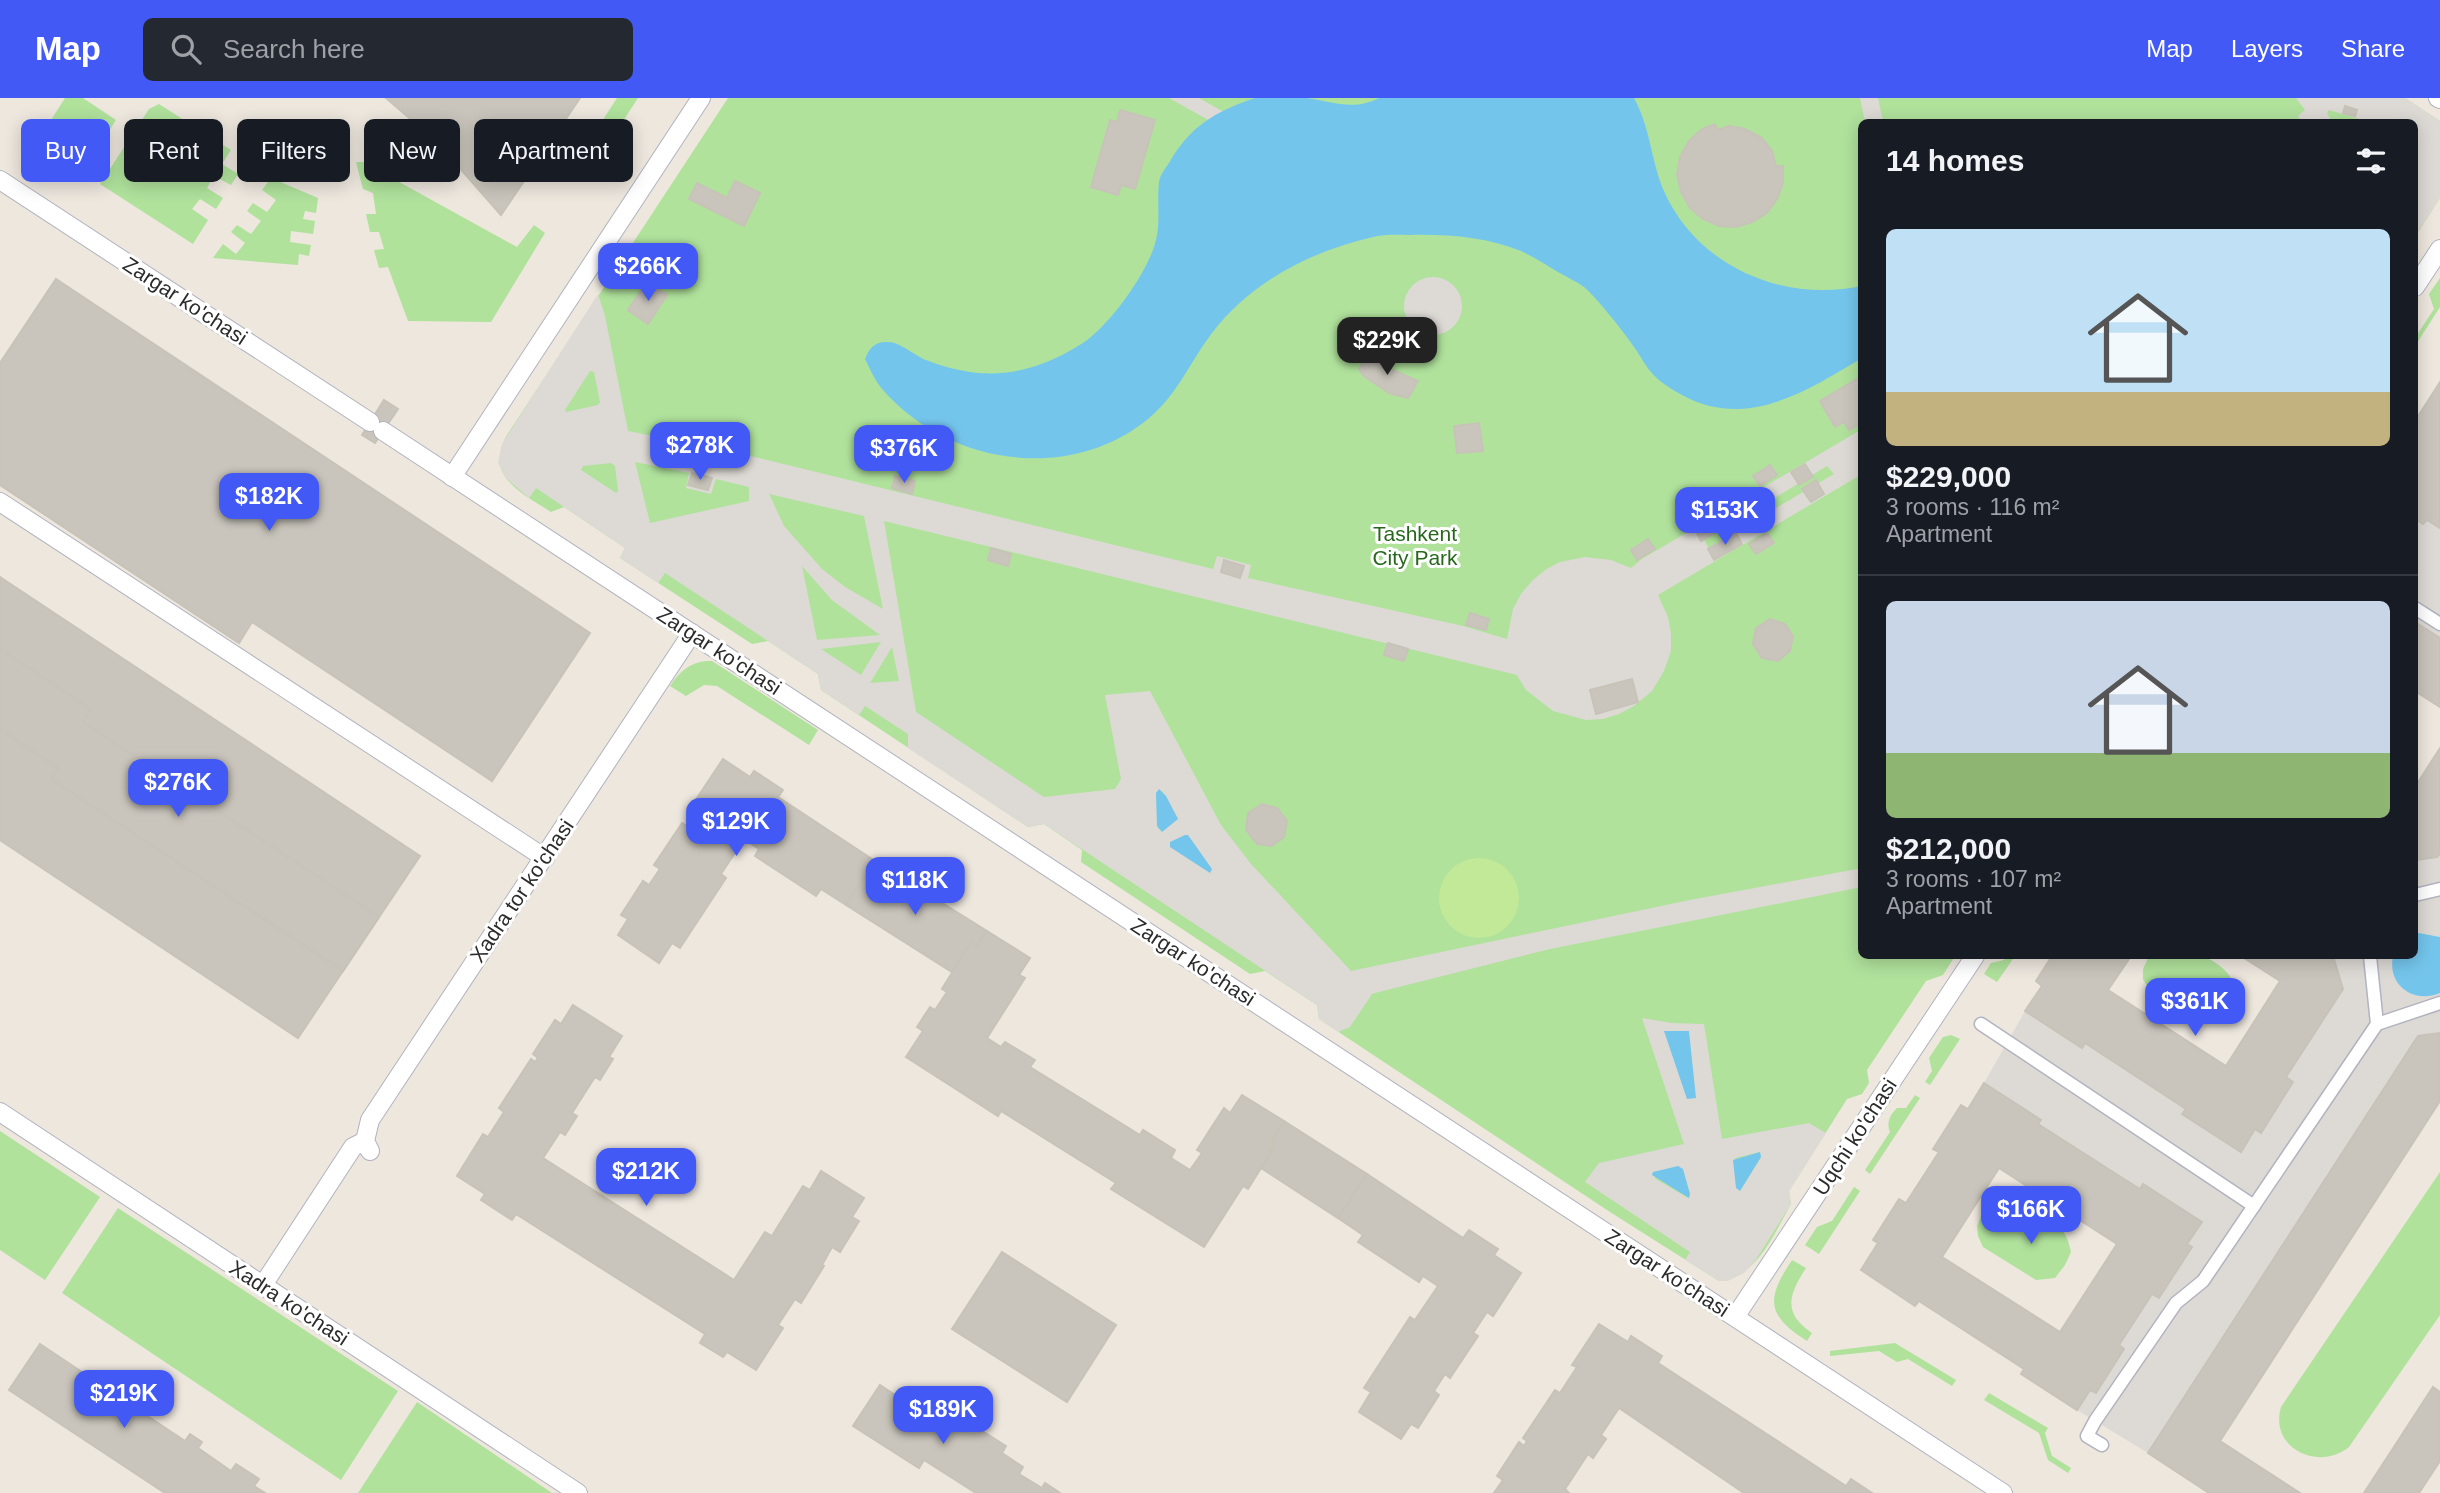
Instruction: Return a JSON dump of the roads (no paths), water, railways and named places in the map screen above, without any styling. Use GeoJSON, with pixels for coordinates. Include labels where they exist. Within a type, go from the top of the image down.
{"type":"FeatureCollection","features":[{"type":"Feature","properties":{"kind":"street"},"geometry":{"type":"LineString","coordinates":[[452,477],[701,98]]}},
{"type":"Feature","properties":{"kind":"street","name":"Zargar ko'chasi"},"geometry":{"type":"LineString","coordinates":[[0,180],[2003,1493]]}},
{"type":"Feature","properties":{"kind":"street"},"geometry":{"type":"LineString","coordinates":[[2418,282],[2440,249]]}},
{"type":"Feature","properties":{"kind":"street"},"geometry":{"type":"LineString","coordinates":[[0,502],[545,858]]}},
{"type":"Feature","properties":{"kind":"street"},"geometry":{"type":"LineString","coordinates":[[2418,610],[2440,624]]}},
{"type":"Feature","properties":{"kind":"street","name":"Xadra tor ko'chasi"},"geometry":{"type":"LineString","coordinates":[[263,1285],[353,1147],[367,1146],[370,1120],[692,633]]}},
{"type":"Feature","properties":{"kind":"street"},"geometry":{"type":"LineString","coordinates":[[2418,894],[2440,889]]}},
{"type":"Feature","properties":{"kind":"street","name":"Uqchi ko'chasi"},"geometry":{"type":"LineString","coordinates":[[1735,1317],[1973,959]]}},
{"type":"Feature","properties":{"kind":"street"},"geometry":{"type":"LineString","coordinates":[[2370,959],[2377,1024]]}},
{"type":"Feature","properties":{"kind":"street"},"geometry":{"type":"LineString","coordinates":[[2102,1446],[2087,1436],[2095,1421],[2176,1303],[2203,1281],[2377,1024],[2440,1003]]}},
{"type":"Feature","properties":{"kind":"street"},"geometry":{"type":"LineString","coordinates":[[1982,1024],[2254,1206]]}},
{"type":"Feature","properties":{"kind":"street","name":"Xadra ko'chasi"},"geometry":{"type":"LineString","coordinates":[[0,1112],[578,1493]]}},
{"type":"Feature","properties":{"kind":"water"},"geometry":{"type":"Polygon","coordinates":[[[1255,98],[1307,98],[1352,105],[1379,98],[1634,98],[1644,120],[1663,189],[1678,216],[1697,239],[1719,258],[1745,273],[1802,289],[1832,290],[1858,287],[1858,360],[1777,402],[1731,409],[1708,405],[1684,396],[1658,379],[1617,324],[1584,287],[1531,256],[1508,246],[1466,237],[1391,235],[1373,237],[1327,251],[1284,271],[1264,284],[1245,298],[1212,333],[1174,391],[1155,413],[1111,442],[1078,453],[1042,458],[1007,456],[972,448],[939,434],[909,415],[880,386],[865,359],[879,343],[897,344],[922,358],[948,367],[988,373],[1026,369],[1044,363],[1094,335],[1117,310],[1147,263],[1157,235],[1158,195],[1163,172],[1177,150],[1195,130],[1228,108],[1255,98]]]}},
{"type":"Feature","properties":{"kind":"water"},"geometry":{"type":"Polygon","coordinates":[[[1159,789],[1166,796],[1178,819],[1162,832],[1157,826],[1156,793],[1159,789]]]}},
{"type":"Feature","properties":{"kind":"water"},"geometry":{"type":"Polygon","coordinates":[[[1188,835],[1212,869],[1210,873],[1170,847],[1170,842],[1188,835]]]}},
{"type":"Feature","properties":{"kind":"water"},"geometry":{"type":"Polygon","coordinates":[[[2418,933],[2440,937],[2440,993],[2430,996],[2412,994],[2404,989],[2394,976],[2392,966],[2393,959],[2418,959],[2418,933]]]}},
{"type":"Feature","properties":{"kind":"water"},"geometry":{"type":"Polygon","coordinates":[[[1664,1031],[1689,1031],[1696,1098],[1687,1099],[1664,1031]]]}},
{"type":"Feature","properties":{"kind":"water"},"geometry":{"type":"Polygon","coordinates":[[[1760,1152],[1761,1157],[1740,1191],[1736,1188],[1733,1160],[1760,1152]]]}},
{"type":"Feature","properties":{"kind":"water"},"geometry":{"type":"Polygon","coordinates":[[[1678,1166],[1683,1169],[1689,1198],[1652,1175],[1653,1172],[1678,1166]]]}},
{"type":"Feature","properties":{"kind":"park label","name":"Tashkent City Park"},"geometry":{"type":"Point","coordinates":[1415,546]}}]}
